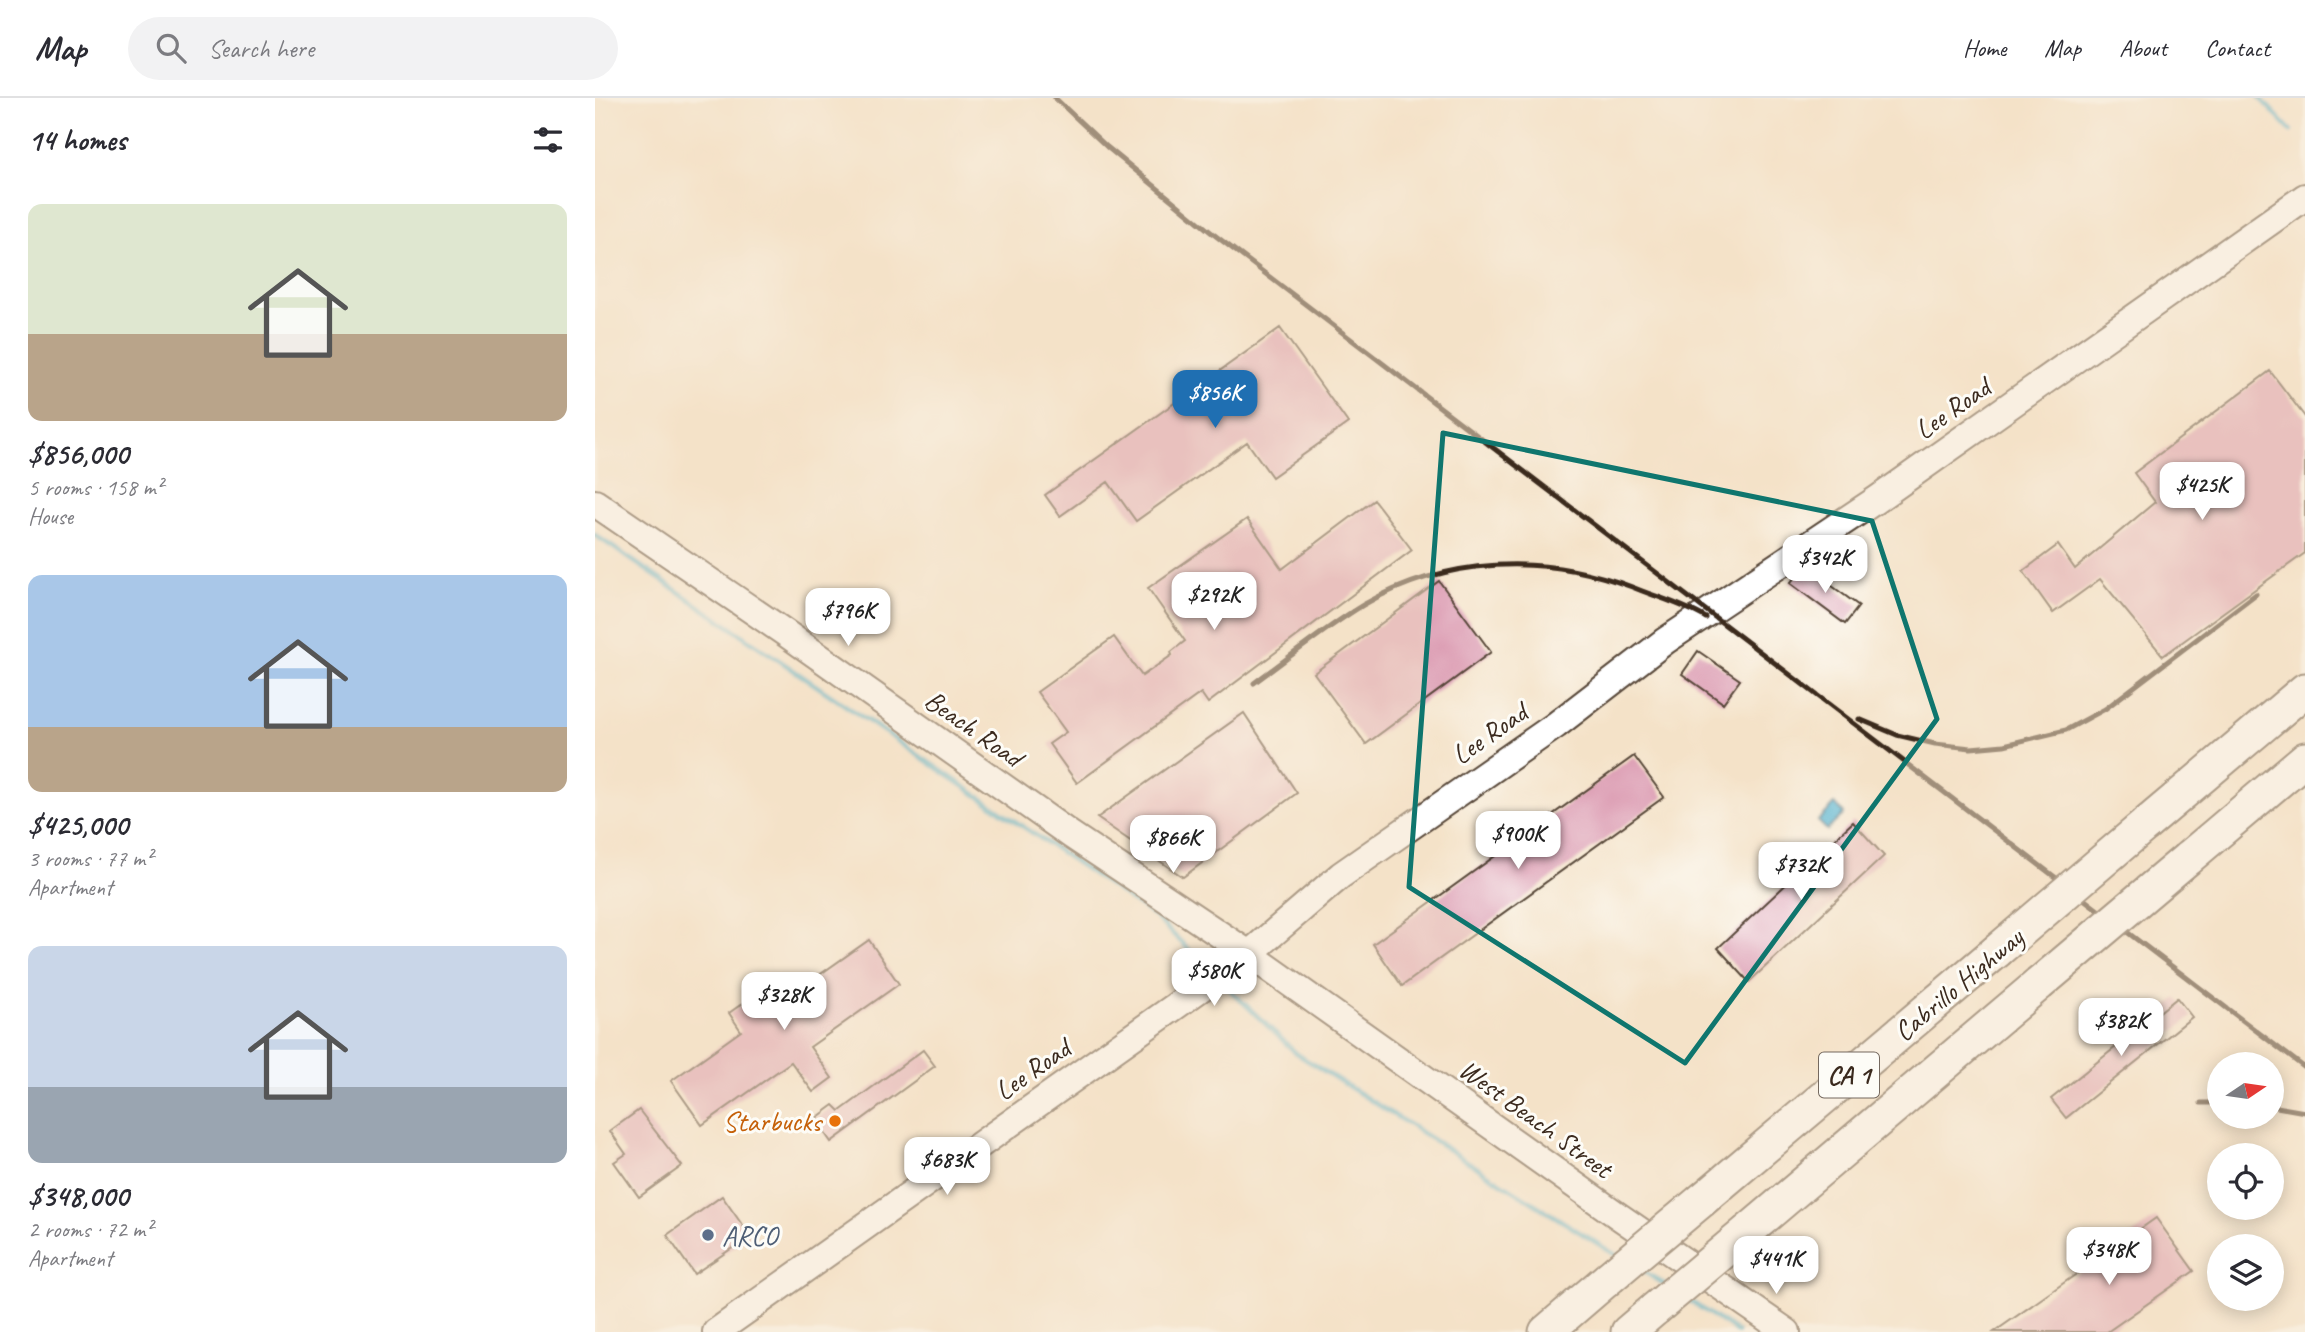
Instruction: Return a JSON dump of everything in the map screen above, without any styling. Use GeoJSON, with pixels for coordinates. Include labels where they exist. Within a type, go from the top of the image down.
{"type":"FeatureCollection","features":[{"type":"Feature","properties":{"kind":"highway","name":"Cabrillo Highway"},"geometry":{"type":"LineString","coordinates":[[1546,1332],[2305,690]]}},
{"type":"Feature","properties":{"kind":"highway","name":"Cabrillo Highway"},"geometry":{"type":"LineString","coordinates":[[1628,1332],[2305,759]]}},
{"type":"Feature","properties":{"kind":"highway"},"geometry":{"type":"LineString","coordinates":[[1535,1332],[1600,1286]]}},
{"type":"Feature","properties":{"kind":"main road","name":"Lee Road"},"geometry":{"type":"LineString","coordinates":[[716,1332],[1249,954],[1341,875],[1556,725],[1665,641],[1877,500],[2305,197]]}},
{"type":"Feature","properties":{"kind":"main road","name":"Beach Road"},"geometry":{"type":"LineString","coordinates":[[595,503],[784,632],[1071,835],[1249,954]]}},
{"type":"Feature","properties":{"kind":"main road","name":"West Beach Street"},"geometry":{"type":"LineString","coordinates":[[1249,954],[1787,1332]]}},
{"type":"Feature","properties":{"kind":"highlighted area"},"geometry":{"type":"Polygon","coordinates":[[[1443,433],[1872,521],[1937,719],[1685,1063],[1409,887],[1443,433]]]}},
{"type":"Feature","properties":{"kind":"water"},"geometry":{"type":"Polygon","coordinates":[[[1835,804],[1844,814],[1827,830],[1818,821],[1835,804]]]}},
{"type":"Feature","properties":{"kind":"building"},"geometry":{"type":"Polygon","coordinates":[[[1280,328],[1348,423],[1272,477],[1247,442],[1136,521],[1108,482],[1060,516],[1045,495],[1280,328]]]}},
{"type":"Feature","properties":{"kind":"building"},"geometry":{"type":"Polygon","coordinates":[[[2270,371],[2305,417],[2305,553],[2163,656],[2100,579],[2053,613],[2023,571],[2058,545],[2075,569],[2155,502],[2134,473],[2270,371]]]}},
{"type":"Feature","properties":{"kind":"building"},"geometry":{"type":"Polygon","coordinates":[[[1374,500],[1412,550],[1208,703],[1201,693],[1077,783],[1049,744],[1066,732],[1037,692],[1114,637],[1142,676],[1172,655],[1171,652],[1185,641],[1148,588],[1247,519],[1282,569],[1374,500]]]}},
{"type":"Feature","properties":{"kind":"building"},"geometry":{"type":"Polygon","coordinates":[[[1805,566],[1859,606],[1845,624],[1790,583],[1805,566]]]}},
{"type":"Feature","properties":{"kind":"building"},"geometry":{"type":"Polygon","coordinates":[[[1439,581],[1491,652],[1366,744],[1314,673],[1439,581]]]}},
{"type":"Feature","properties":{"kind":"building"},"geometry":{"type":"Polygon","coordinates":[[[1698,651],[1740,680],[1723,703],[1682,674],[1698,651]]]}},
{"type":"Feature","properties":{"kind":"building"},"geometry":{"type":"Polygon","coordinates":[[[1244,713],[1297,793],[1183,877],[1097,818],[1244,713]]]}},
{"type":"Feature","properties":{"kind":"building"},"geometry":{"type":"Polygon","coordinates":[[[1634,756],[1664,797],[1402,986],[1373,944],[1634,756]]]}},
{"type":"Feature","properties":{"kind":"building"},"geometry":{"type":"Polygon","coordinates":[[[1853,822],[1884,856],[1749,982],[1718,948],[1853,822]]]}},
{"type":"Feature","properties":{"kind":"building"},"geometry":{"type":"Polygon","coordinates":[[[869,940],[899,984],[810,1047],[832,1078],[813,1092],[791,1062],[702,1125],[671,1081],[741,1031],[729,1013],[783,975],[795,992],[869,940]]]}},
{"type":"Feature","properties":{"kind":"building"},"geometry":{"type":"Polygon","coordinates":[[[2177,998],[2192,1017],[2066,1118],[2051,1099],[2177,998]]]}},
{"type":"Feature","properties":{"kind":"building"},"geometry":{"type":"Polygon","coordinates":[[[923,1050],[935,1066],[831,1142],[815,1119],[834,1105],[840,1111],[923,1050]]]}},
{"type":"Feature","properties":{"kind":"building"},"geometry":{"type":"Polygon","coordinates":[[[639,1110],[682,1166],[639,1197],[614,1162],[626,1154],[610,1131],[639,1110]]]}},
{"type":"Feature","properties":{"kind":"building"},"geometry":{"type":"Polygon","coordinates":[[[722,1196],[750,1236],[694,1274],[667,1235],[722,1196]]]}},
{"type":"Feature","properties":{"kind":"building"},"geometry":{"type":"Polygon","coordinates":[[[2156,1218],[2194,1271],[2107,1332],[1994,1332],[2156,1218]]]}},
{"type":"Feature","properties":{"kind":"waterway"},"geometry":{"type":"LineString","coordinates":[[2260,98],[2291,131]]}},
{"type":"Feature","properties":{"kind":"waterway"},"geometry":{"type":"LineString","coordinates":[[595,535],[1153,915],[1211,971]]}},
{"type":"Feature","properties":{"kind":"waterway"},"geometry":{"type":"LineString","coordinates":[[1223,983],[1297,1054],[1619,1257]]}},
{"type":"Feature","properties":{"kind":"waterway"},"geometry":{"type":"LineString","coordinates":[[1637,1267],[1667,1286]]}},
{"type":"Feature","properties":{"kind":"waterway"},"geometry":{"type":"LineString","coordinates":[[1687,1299],[1737,1332]]}},
{"type":"Feature","properties":{"kind":"railway"},"geometry":{"type":"LineString","coordinates":[[1055,98],[1107,147],[1212,233],[2305,1068]]}},
{"type":"Feature","properties":{"kind":"railway"},"geometry":{"type":"LineString","coordinates":[[1254,683],[1363,605],[1395,589],[1461,569],[1495,565],[1564,569],[1632,587],[1706,618]]}},
{"type":"Feature","properties":{"kind":"railway"},"geometry":{"type":"LineString","coordinates":[[1859,719],[1897,735],[1935,744],[1971,748],[2004,745],[2066,730],[2105,709],[2256,594]]}},
{"type":"Feature","properties":{"kind":"railway"},"geometry":{"type":"LineString","coordinates":[[2201,1103],[2207,1103]]}},
{"type":"Feature","properties":{"kind":"railway"},"geometry":{"type":"LineString","coordinates":[[2284,1108],[2305,1112]]}},
{"type":"Feature","properties":{"kind":"place","name":"Starbucks"},"geometry":{"type":"Point","coordinates":[835,1121]}},
{"type":"Feature","properties":{"kind":"place","name":"ARCO"},"geometry":{"type":"Point","coordinates":[708,1235]}}]}
